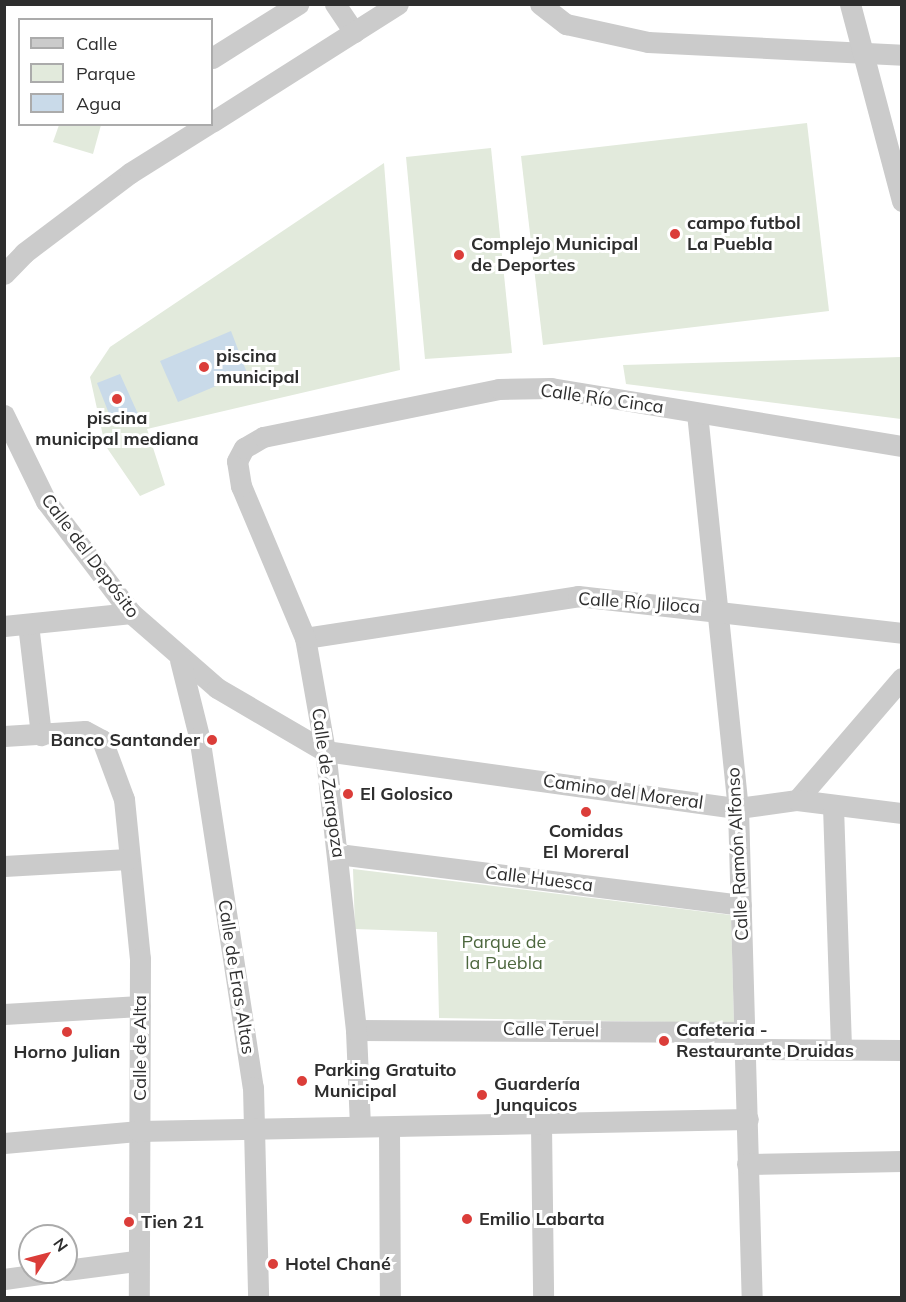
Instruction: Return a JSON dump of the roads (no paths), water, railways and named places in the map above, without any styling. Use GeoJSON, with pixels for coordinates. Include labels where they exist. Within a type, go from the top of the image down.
{"type":"FeatureCollection","features":[{"type":"Feature","properties":{"kind":"street"},"geometry":{"type":"LineString","coordinates":[[213,57],[298,4]]}},
{"type":"Feature","properties":{"kind":"street"},"geometry":{"type":"LineString","coordinates":[[335,4],[354,32]]}},
{"type":"Feature","properties":{"kind":"street"},"geometry":{"type":"LineString","coordinates":[[213,121],[398,4]]}},
{"type":"Feature","properties":{"kind":"street"},"geometry":{"type":"LineString","coordinates":[[540,4],[566,24],[648,42],[902,55]]}},
{"type":"Feature","properties":{"kind":"street"},"geometry":{"type":"LineString","coordinates":[[850,4],[862,54],[894,145],[902,201]]}},
{"type":"Feature","properties":{"kind":"street"},"geometry":{"type":"LineString","coordinates":[[4,274],[24,253],[130,173],[205,126]]}},
{"type":"Feature","properties":{"kind":"street","name":"Calle Río Cinca"},"geometry":{"type":"LineString","coordinates":[[239,454],[263,437],[499,389],[551,388],[902,446]]}},
{"type":"Feature","properties":{"kind":"street","name":"Calle Ramón Alfonso"},"geometry":{"type":"LineString","coordinates":[[697,413],[721,610],[738,808],[748,1119],[747,1164],[753,1298]]}},
{"type":"Feature","properties":{"kind":"street","name":"Calle del Depósito"},"geometry":{"type":"LineString","coordinates":[[4,415],[46,501],[131,613],[180,660],[218,688],[325,751]]}},
{"type":"Feature","properties":{"kind":"street","name":"Calle de Zaragoza"},"geometry":{"type":"LineString","coordinates":[[239,454],[238,473],[247,503],[306,638],[325,751],[338,854],[356,1030],[360,1126]]}},
{"type":"Feature","properties":{"kind":"street","name":"Calle Río Jiloca"},"geometry":{"type":"LineString","coordinates":[[306,638],[578,596],[721,610],[902,633]]}},
{"type":"Feature","properties":{"kind":"street"},"geometry":{"type":"LineString","coordinates":[[4,626],[131,613]]}},
{"type":"Feature","properties":{"kind":"street"},"geometry":{"type":"LineString","coordinates":[[28,624],[41,735]]}},
{"type":"Feature","properties":{"kind":"street","name":"Calle de Eras Altas"},"geometry":{"type":"LineString","coordinates":[[180,660],[193,714],[254,1087],[258,1298]]}},
{"type":"Feature","properties":{"kind":"street"},"geometry":{"type":"LineString","coordinates":[[797,800],[902,678]]}},
{"type":"Feature","properties":{"kind":"street"},"geometry":{"type":"LineString","coordinates":[[193,714],[218,688]]}},
{"type":"Feature","properties":{"kind":"street","name":"Calle de Alta"},"geometry":{"type":"LineString","coordinates":[[4,736],[86,731],[102,740],[124,799],[141,1006],[135,1261],[139,1298]]}},
{"type":"Feature","properties":{"kind":"street","name":"Camino del Moreral"},"geometry":{"type":"LineString","coordinates":[[325,751],[738,808],[797,800],[902,813]]}},
{"type":"Feature","properties":{"kind":"street"},"geometry":{"type":"LineString","coordinates":[[833,806],[841,1046]]}},
{"type":"Feature","properties":{"kind":"street","name":"Calle Huesca"},"geometry":{"type":"LineString","coordinates":[[338,854],[741,905]]}},
{"type":"Feature","properties":{"kind":"street"},"geometry":{"type":"LineString","coordinates":[[4,866],[128,859]]}},
{"type":"Feature","properties":{"kind":"street"},"geometry":{"type":"LineString","coordinates":[[4,1014],[141,1006]]}},
{"type":"Feature","properties":{"kind":"street","name":"Calle Teruel"},"geometry":{"type":"LineString","coordinates":[[356,1030],[746,1040],[902,1050]]}},
{"type":"Feature","properties":{"kind":"street"},"geometry":{"type":"LineString","coordinates":[[4,1143],[139,1131],[748,1119]]}},
{"type":"Feature","properties":{"kind":"street"},"geometry":{"type":"LineString","coordinates":[[541,1124],[543,1298]]}},
{"type":"Feature","properties":{"kind":"street"},"geometry":{"type":"LineString","coordinates":[[389,1127],[390,1298]]}},
{"type":"Feature","properties":{"kind":"street"},"geometry":{"type":"LineString","coordinates":[[747,1164],[902,1161]]}},
{"type":"Feature","properties":{"kind":"street"},"geometry":{"type":"LineString","coordinates":[[78,1268],[135,1261]]}},
{"type":"Feature","properties":{"kind":"water","name":"piscina municipal"},"geometry":{"type":"Polygon","coordinates":[[[231,331],[247,373],[178,402],[160,361],[231,331]]]}},
{"type":"Feature","properties":{"kind":"water","name":"piscina municipal mediana"},"geometry":{"type":"Polygon","coordinates":[[[120,374],[138,414],[113,424],[97,383],[120,374]]]}},
{"type":"Feature","properties":{"kind":"place","name":"campo futbol La Puebla"},"geometry":{"type":"Point","coordinates":[675,234]}},
{"type":"Feature","properties":{"kind":"place","name":"Complejo Municipal de Deportes"},"geometry":{"type":"Point","coordinates":[459,255]}},
{"type":"Feature","properties":{"kind":"place","name":"piscina municipal"},"geometry":{"type":"Point","coordinates":[204,367]}},
{"type":"Feature","properties":{"kind":"place","name":"piscina municipal mediana"},"geometry":{"type":"Point","coordinates":[117,399]}},
{"type":"Feature","properties":{"kind":"place","name":"Banco Santander"},"geometry":{"type":"Point","coordinates":[212,740]}},
{"type":"Feature","properties":{"kind":"place","name":"El Golosico"},"geometry":{"type":"Point","coordinates":[348,794]}},
{"type":"Feature","properties":{"kind":"place","name":"Comidas El Moreral"},"geometry":{"type":"Point","coordinates":[586,812]}},
{"type":"Feature","properties":{"kind":"place","name":"Horno Julian"},"geometry":{"type":"Point","coordinates":[67,1032]}},
{"type":"Feature","properties":{"kind":"place","name":"Cafeteria - Restaurante Druidas"},"geometry":{"type":"Point","coordinates":[664,1041]}},
{"type":"Feature","properties":{"kind":"place","name":"Parking Gratuito Municipal"},"geometry":{"type":"Point","coordinates":[302,1081]}},
{"type":"Feature","properties":{"kind":"place","name":"Guardería Junquicos"},"geometry":{"type":"Point","coordinates":[482,1095]}},
{"type":"Feature","properties":{"kind":"place","name":"Emilio Labarta"},"geometry":{"type":"Point","coordinates":[467,1219]}},
{"type":"Feature","properties":{"kind":"place","name":"Tien 21"},"geometry":{"type":"Point","coordinates":[129,1222]}},
{"type":"Feature","properties":{"kind":"place","name":"Hotel Chané"},"geometry":{"type":"Point","coordinates":[273,1264]}},
{"type":"Feature","properties":{"kind":"park label","name":"Parque de la Puebla"},"geometry":{"type":"Point","coordinates":[504,953]}}]}
